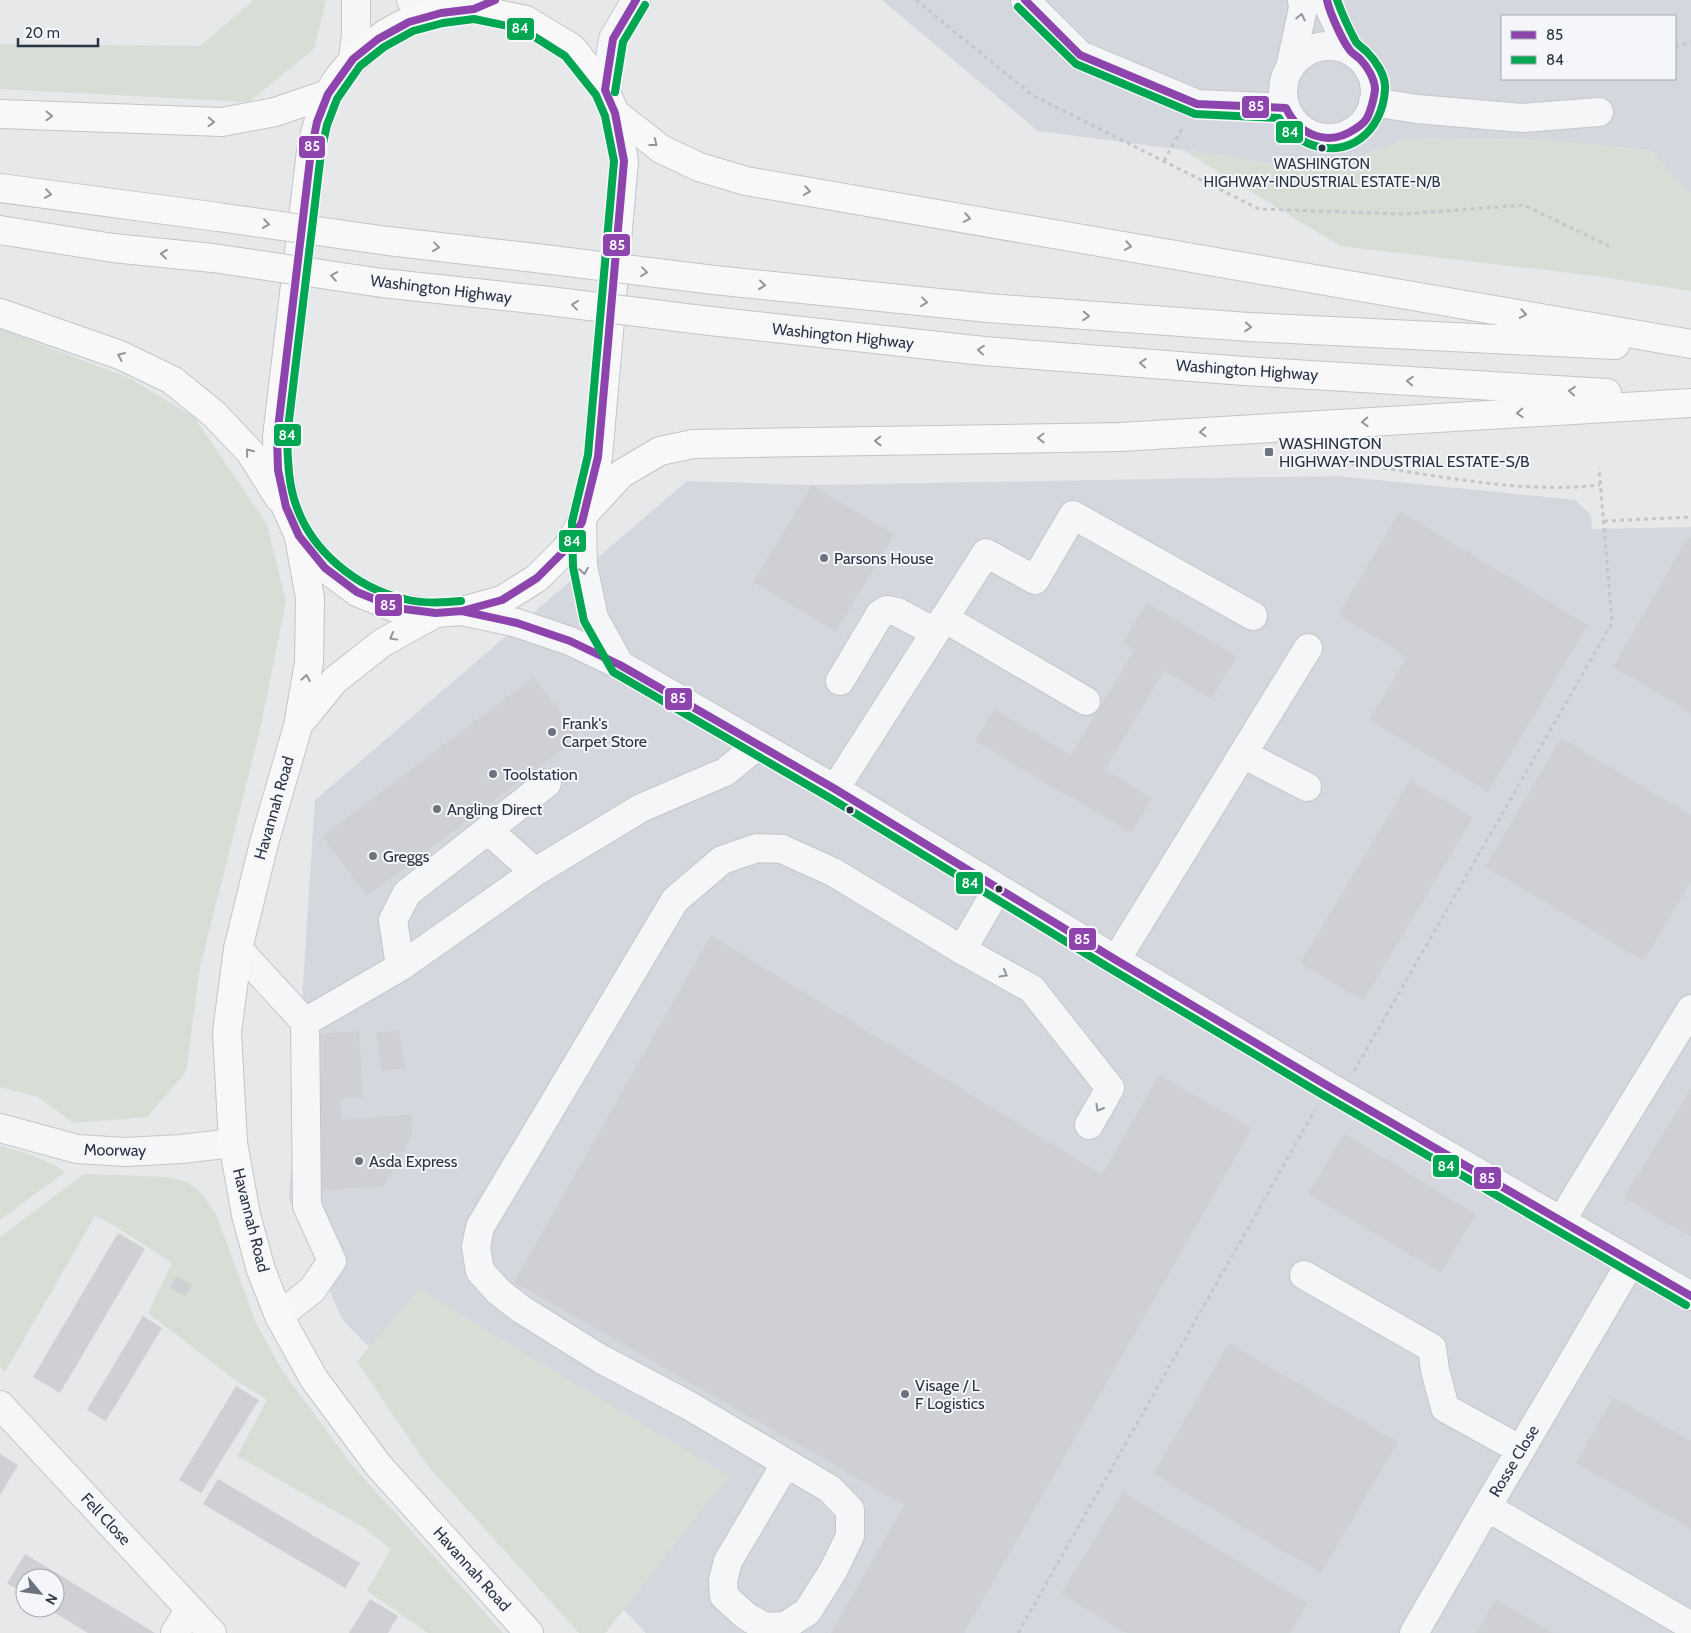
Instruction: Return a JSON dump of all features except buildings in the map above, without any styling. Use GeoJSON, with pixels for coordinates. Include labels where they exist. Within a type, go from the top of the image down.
{"type":"FeatureCollection","features":[{"type":"Feature","properties":{"kind":"main road"},"geometry":{"type":"LineString","coordinates":[[286,507],[278,470],[277,437],[311,151],[317,122],[328,94],[353,60],[378,39],[409,22],[485,4],[526,20],[572,48],[610,102],[662,149],[699,167],[746,181],[1691,344]]}},
{"type":"Feature","properties":{"kind":"main road"},"geometry":{"type":"LineString","coordinates":[[0,114],[222,122],[274,112],[328,94]]}},
{"type":"Feature","properties":{"kind":"main road"},"geometry":{"type":"LineString","coordinates":[[584,517],[598,456],[624,160],[610,102]]}},
{"type":"Feature","properties":{"kind":"main road"},"geometry":{"type":"LineString","coordinates":[[0,188],[388,241],[714,280],[988,308],[1249,327],[1691,349]]}},
{"type":"Feature","properties":{"kind":"main road","name":"Washington Highway"},"geometry":{"type":"LineString","coordinates":[[0,230],[113,248],[213,258],[382,283],[984,351],[1244,371],[1691,398]]}},
{"type":"Feature","properties":{"kind":"main road"},"geometry":{"type":"LineString","coordinates":[[0,312],[120,355],[172,380],[214,414],[250,452],[286,507],[299,536],[325,568],[357,592],[396,608],[449,612],[502,600],[537,578],[566,549],[584,517],[621,474],[660,451],[693,444],[1120,437],[1691,403]]}},
{"type":"Feature","properties":{"kind":"main road","name":"Havannah Road"},"geometry":{"type":"LineString","coordinates":[[299,536],[310,598],[309,662],[298,726],[264,843],[238,950],[227,1032],[233,1143],[246,1214],[261,1270],[280,1316],[314,1380],[378,1465],[530,1633]]}},
{"type":"Feature","properties":{"kind":"main road","name":"Havannah Road"},"geometry":{"type":"LineString","coordinates":[[298,726],[335,680],[382,643],[449,612]]}},
{"type":"Feature","properties":{"kind":"street"},"geometry":{"type":"LineString","coordinates":[[353,60],[356,35],[356,0]]}},
{"type":"Feature","properties":{"kind":"street"},"geometry":{"type":"LineString","coordinates":[[411,0],[441,13]]}},
{"type":"Feature","properties":{"kind":"street"},"geometry":{"type":"LineString","coordinates":[[610,102],[612,38],[636,0]]}},
{"type":"Feature","properties":{"kind":"street"},"geometry":{"type":"LineString","coordinates":[[1026,0],[1080,55],[1197,104],[1286,108]]}},
{"type":"Feature","properties":{"kind":"street"},"geometry":{"type":"LineString","coordinates":[[1302,0],[1303,8],[1283,92],[1286,108],[1292,119],[1303,130],[1321,138],[1337,138],[1347,135],[1360,126],[1368,117],[1375,88],[1370,72],[1360,59],[1349,50],[1327,0]]}},
{"type":"Feature","properties":{"kind":"street"},"geometry":{"type":"LineString","coordinates":[[1290,68],[1301,56],[1315,48],[1334,47],[1349,50]]}},
{"type":"Feature","properties":{"kind":"street"},"geometry":{"type":"LineString","coordinates":[[1373,102],[1417,109],[1522,118],[1600,112]]}},
{"type":"Feature","properties":{"kind":"street"},"geometry":{"type":"LineString","coordinates":[[835,790],[986,553],[1035,580],[1073,515],[1253,616]]}},
{"type":"Feature","properties":{"kind":"street"},"geometry":{"type":"LineString","coordinates":[[584,517],[583,566],[594,618],[620,665]]}},
{"type":"Feature","properties":{"kind":"street"},"geometry":{"type":"LineString","coordinates":[[840,681],[880,614],[887,610],[939,625],[1086,701]]}},
{"type":"Feature","properties":{"kind":"street"},"geometry":{"type":"LineString","coordinates":[[449,612],[517,623],[570,641],[620,665],[835,790],[1335,1090],[1691,1296]]}},
{"type":"Feature","properties":{"kind":"street"},"geometry":{"type":"LineString","coordinates":[[1116,960],[1308,648]]}},
{"type":"Feature","properties":{"kind":"street"},"geometry":{"type":"LineString","coordinates":[[305,1022],[400,967],[535,872],[641,808],[725,772],[758,745]]}},
{"type":"Feature","properties":{"kind":"street"},"geometry":{"type":"LineString","coordinates":[[1243,754],[1307,787]]}},
{"type":"Feature","properties":{"kind":"street"},"geometry":{"type":"LineString","coordinates":[[400,967],[393,920],[407,893],[547,783]]}},
{"type":"Feature","properties":{"kind":"street"},"geometry":{"type":"LineString","coordinates":[[488,830],[535,872]]}},
{"type":"Feature","properties":{"kind":"street"},"geometry":{"type":"LineString","coordinates":[[786,1463],[728,1561],[723,1581],[724,1596],[746,1616],[765,1627],[785,1626],[807,1612],[833,1571],[850,1536],[850,1510],[830,1489],[688,1404],[601,1359],[521,1309],[499,1292],[480,1271],[476,1247],[480,1227],[675,900],[722,860],[757,848],[782,849],[833,872],[962,950],[1032,989],[1110,1088],[1089,1125]]}},
{"type":"Feature","properties":{"kind":"street"},"geometry":{"type":"LineString","coordinates":[[962,950],[998,888]]}},
{"type":"Feature","properties":{"kind":"street"},"geometry":{"type":"LineString","coordinates":[[238,950],[305,1022],[307,1206],[332,1261],[312,1290],[280,1316]]}},
{"type":"Feature","properties":{"kind":"street"},"geometry":{"type":"LineString","coordinates":[[1562,1221],[1691,1009]]}},
{"type":"Feature","properties":{"kind":"street","name":"Moorway"},"geometry":{"type":"LineString","coordinates":[[0,1128],[77,1149],[126,1152],[181,1149],[233,1143]]}},
{"type":"Feature","properties":{"kind":"street","name":"Rosse Close"},"geometry":{"type":"LineString","coordinates":[[1631,1262],[1487,1507],[1691,1626]]}},
{"type":"Feature","properties":{"kind":"street"},"geometry":{"type":"LineString","coordinates":[[1304,1275],[1432,1348],[1435,1370],[1445,1408],[1521,1450]]}},
{"type":"Feature","properties":{"kind":"street","name":"Fell Close"},"geometry":{"type":"LineString","coordinates":[[0,1405],[212,1633]]}},
{"type":"Feature","properties":{"kind":"street"},"geometry":{"type":"LineString","coordinates":[[1414,1633],[1487,1507]]}},
{"type":"Feature","properties":{"kind":"street"},"geometry":{"type":"LineString","coordinates":[[175,1633],[190,1609]]}},
{"type":"Feature","properties":{"kind":"path"},"geometry":{"type":"LineString","coordinates":[[916,0],[1032,95],[1259,209],[1404,214],[1524,205],[1613,248]]}},
{"type":"Feature","properties":{"kind":"path"},"geometry":{"type":"LineString","coordinates":[[1676,47],[1691,42]]}},
{"type":"Feature","properties":{"kind":"path"},"geometry":{"type":"LineString","coordinates":[[1164,161],[1197,104]]}},
{"type":"Feature","properties":{"kind":"path"},"geometry":{"type":"LineString","coordinates":[[1280,458],[1311,459],[1467,480],[1520,485],[1558,488],[1600,484]]}},
{"type":"Feature","properties":{"kind":"path"},"geometry":{"type":"LineString","coordinates":[[1018,1633],[1335,1090],[1612,623],[1599,468]]}},
{"type":"Feature","properties":{"kind":"path"},"geometry":{"type":"LineString","coordinates":[[1604,521],[1691,517]]}},
{"type":"Feature","properties":{"kind":"shaded area"},"geometry":{"type":"Polygon","coordinates":[[[254,0],[326,0],[314,49],[249,102],[0,89],[0,44],[200,46],[254,0]]]}},
{"type":"Feature","properties":{"kind":"shaded area"},"geometry":{"type":"Polygon","coordinates":[[[882,0],[1691,0],[1691,194],[1650,150],[1546,140],[1408,138],[1320,171],[1183,150],[1038,131],[882,0]]]}},
{"type":"Feature","properties":{"kind":"shaded area"},"geometry":{"type":"Polygon","coordinates":[[[1408,138],[1546,140],[1650,150],[1691,194],[1691,291],[1596,276],[1340,246],[1183,150],[1320,171],[1408,138]]]}},
{"type":"Feature","properties":{"kind":"shaded area"},"geometry":{"type":"Polygon","coordinates":[[[0,329],[129,378],[194,417],[267,524],[286,602],[259,734],[200,967],[186,1072],[147,1117],[73,1123],[38,1097],[0,1087],[0,329]]]}},
{"type":"Feature","properties":{"kind":"shaded area"},"geometry":{"type":"Polygon","coordinates":[[[1337,476],[1575,500],[1591,515],[1592,529],[1691,527],[1691,1633],[646,1633],[342,1319],[289,1199],[315,800],[687,481],[812,485],[1337,476]]]}},
{"type":"Feature","properties":{"kind":"shaded area"},"geometry":{"type":"Polygon","coordinates":[[[0,1146],[34,1156],[65,1172],[0,1220],[0,1146]]]}},
{"type":"Feature","properties":{"kind":"shaded area"},"geometry":{"type":"Polygon","coordinates":[[[84,1174],[167,1177],[189,1183],[204,1196],[217,1216],[255,1321],[281,1369],[351,1464],[503,1633],[428,1633],[367,1591],[391,1549],[363,1527],[237,1456],[267,1400],[238,1382],[148,1313],[172,1263],[115,1226],[95,1216],[5,1372],[0,1365],[0,1237],[84,1174]]]}},
{"type":"Feature","properties":{"kind":"shaded area"},"geometry":{"type":"Polygon","coordinates":[[[419,1289],[729,1476],[605,1633],[579,1633],[428,1466],[357,1362],[419,1289]]]}},
{"type":"Feature","properties":{"kind":"transit line","name":"85"},"geometry":{"type":"LineString","coordinates":[[495,0],[474,9],[441,13],[409,22],[378,39],[353,59],[328,94],[317,122],[311,151],[277,437],[278,470],[286,507],[299,536],[325,568],[357,592],[396,608],[436,613],[462,611],[502,600],[537,578],[566,549],[582,522],[598,457],[624,161],[615,113],[605,90],[613,39],[636,0]]}},
{"type":"Feature","properties":{"kind":"transit line","name":"85"},"geometry":{"type":"LineString","coordinates":[[1025,0],[1080,55],[1197,104],[1286,108],[1299,126],[1307,132],[1325,138],[1345,134],[1363,123],[1369,113],[1375,90],[1374,82],[1368,69],[1350,50],[1343,39],[1327,0]]}},
{"type":"Feature","properties":{"kind":"transit line","name":"84"},"geometry":{"type":"LineString","coordinates":[[1018,7],[1076,64],[1195,114],[1279,118],[1287,130],[1303,141],[1322,148],[1336,148],[1349,145],[1361,138],[1370,129],[1378,118],[1383,104],[1385,89],[1380,69],[1356,42],[1337,0]]}},
{"type":"Feature","properties":{"kind":"transit line","name":"84"},"geometry":{"type":"LineString","coordinates":[[615,92],[623,42],[645,5]]}},
{"type":"Feature","properties":{"kind":"transit line","name":"84"},"geometry":{"type":"LineString","coordinates":[[461,601],[418,602],[386,594],[352,576],[323,551],[302,519],[295,502],[288,462],[287,437],[321,153],[327,125],[337,99],[360,66],[384,47],[413,31],[443,23],[474,19],[522,29],[565,56],[596,95],[605,116],[614,161],[588,455],[572,522],[573,567],[584,621],[613,672],[830,798],[1323,1095],[1686,1305]]}},
{"type":"Feature","properties":{"kind":"transit line","name":"85"},"geometry":{"type":"LineString","coordinates":[[462,611],[517,623],[570,641],[620,665],[835,789],[1328,1086],[1691,1296]]}},
{"type":"Feature","properties":{"kind":"place","name":"WASHINGTON HIGHWAY-INDUSTRIAL ESTATE-N/B"},"geometry":{"type":"Point","coordinates":[1322,148]}},
{"type":"Feature","properties":{"kind":"place","name":"WASHINGTON HIGHWAY-INDUSTRIAL ESTATE-S/B"},"geometry":{"type":"Point","coordinates":[1269,452]}},
{"type":"Feature","properties":{"kind":"place","name":"Parsons House"},"geometry":{"type":"Point","coordinates":[824,558]}},
{"type":"Feature","properties":{"kind":"place","name":"Frank's Carpet Store"},"geometry":{"type":"Point","coordinates":[552,732]}},
{"type":"Feature","properties":{"kind":"place","name":"Toolstation"},"geometry":{"type":"Point","coordinates":[493,774]}},
{"type":"Feature","properties":{"kind":"place","name":"Angling Direct"},"geometry":{"type":"Point","coordinates":[437,809]}},
{"type":"Feature","properties":{"kind":"place","name":"Greggs"},"geometry":{"type":"Point","coordinates":[373,856]}},
{"type":"Feature","properties":{"kind":"place","name":"Asda Express"},"geometry":{"type":"Point","coordinates":[359,1161]}},
{"type":"Feature","properties":{"kind":"place","name":"Visage / L F Logistics"},"geometry":{"type":"Point","coordinates":[905,1394]}}]}
